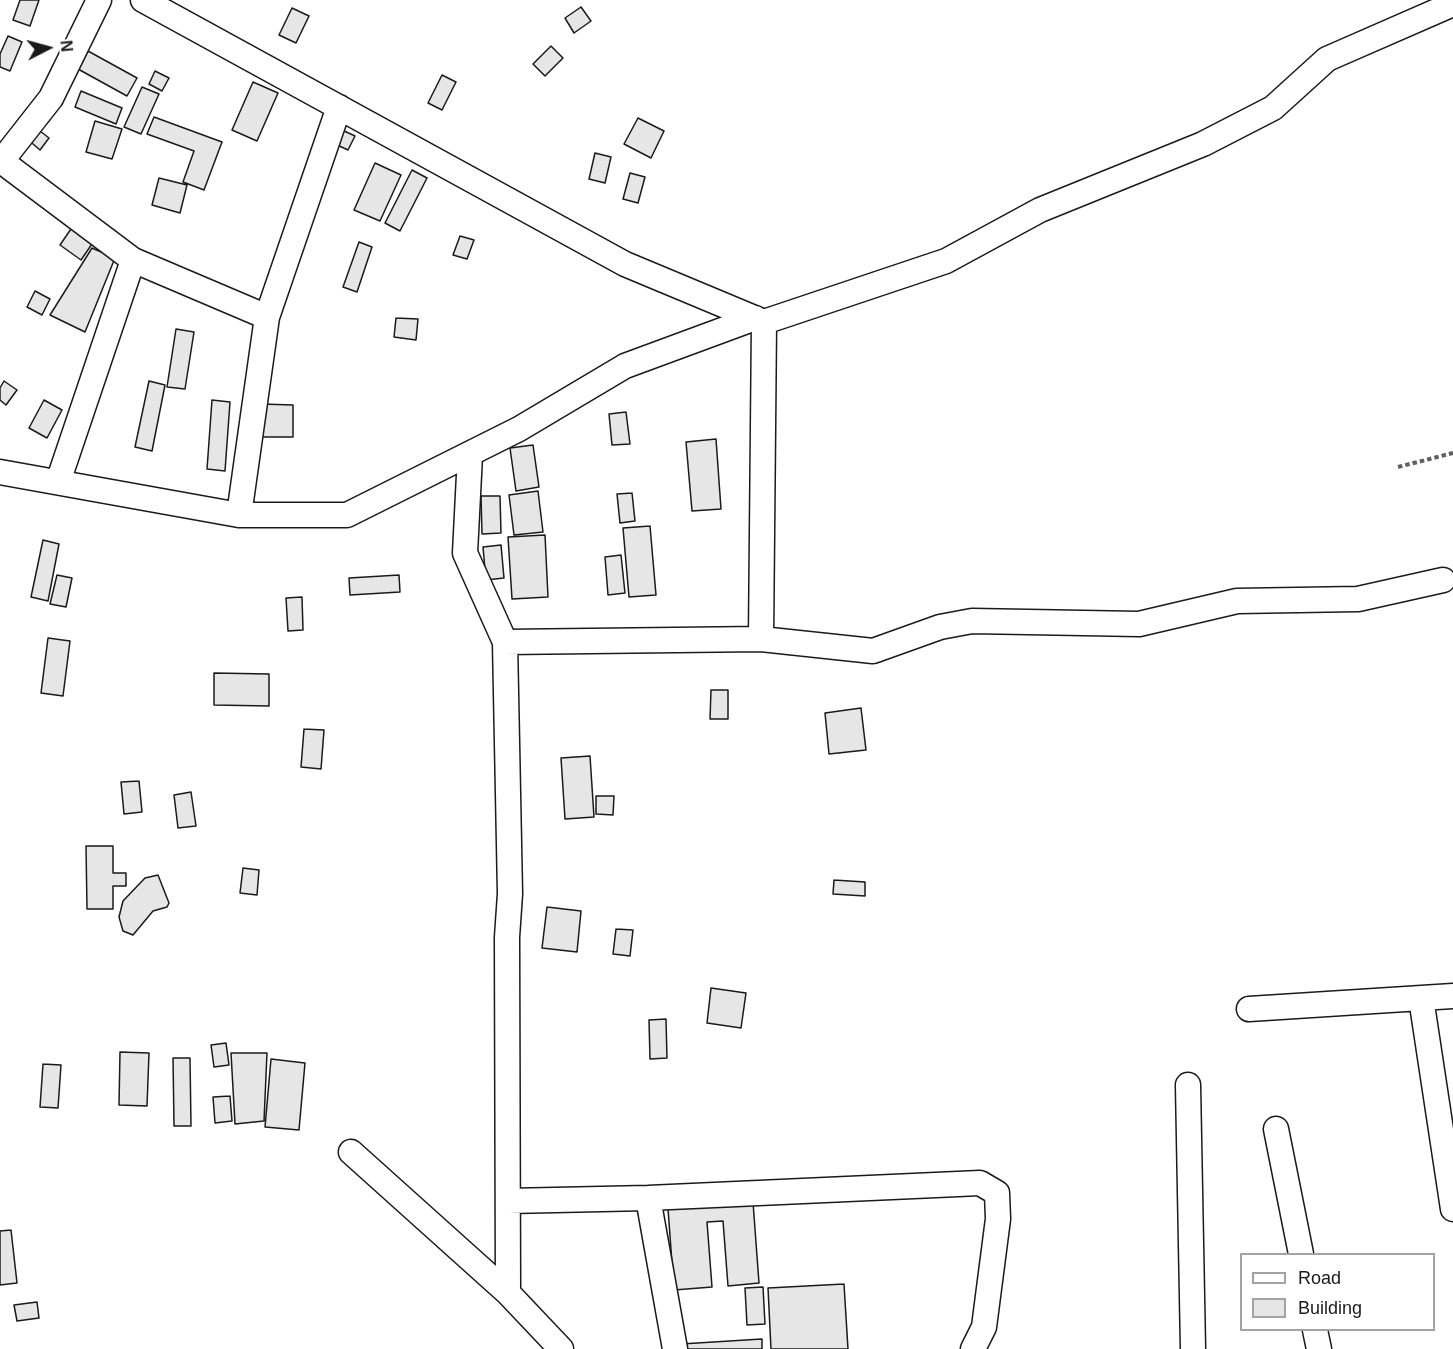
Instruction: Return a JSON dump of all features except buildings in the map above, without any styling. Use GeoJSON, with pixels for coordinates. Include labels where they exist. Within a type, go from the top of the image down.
{"type":"FeatureCollection","features":[{"type":"Feature","properties":{"kind":"street"},"geometry":{"type":"LineString","coordinates":[[99,0],[51,98],[0,162],[133,260],[267,317]]}},
{"type":"Feature","properties":{"kind":"street"},"geometry":{"type":"LineString","coordinates":[[143,0],[625,264],[760,320]]}},
{"type":"Feature","properties":{"kind":"street"},"geometry":{"type":"LineString","coordinates":[[0,472],[239,515],[347,515],[519,429],[625,366],[946,261],[1040,210],[1203,144],[1273,108],[1327,58],[1453,4]]}},
{"type":"Feature","properties":{"kind":"street"},"geometry":{"type":"LineString","coordinates":[[239,515],[267,317],[339,107]]}},
{"type":"Feature","properties":{"kind":"street"},"geometry":{"type":"LineString","coordinates":[[58,482],[133,260]]}},
{"type":"Feature","properties":{"kind":"street"},"geometry":{"type":"LineString","coordinates":[[760,320],[762,639]]}},
{"type":"Feature","properties":{"kind":"street"},"geometry":{"type":"LineString","coordinates":[[470,455],[465,553],[505,642],[510,894],[507,937],[508,1293]]}},
{"type":"Feature","properties":{"kind":"street"},"geometry":{"type":"LineString","coordinates":[[505,642],[762,639],[873,651],[940,627],[972,621],[1139,624],[1237,601],[1358,599],[1443,580]]}},
{"type":"Feature","properties":{"kind":"street"},"geometry":{"type":"LineString","coordinates":[[1248,1009],[1453,996]]}},
{"type":"Feature","properties":{"kind":"street"},"geometry":{"type":"LineString","coordinates":[[1421,998],[1453,1209]]}},
{"type":"Feature","properties":{"kind":"street"},"geometry":{"type":"LineString","coordinates":[[1188,1085],[1193,1349]]}},
{"type":"Feature","properties":{"kind":"street"},"geometry":{"type":"LineString","coordinates":[[1276,1129],[1301,1253]]}},
{"type":"Feature","properties":{"kind":"street"},"geometry":{"type":"LineString","coordinates":[[351,1152],[508,1293],[561,1349]]}},
{"type":"Feature","properties":{"kind":"street"},"geometry":{"type":"LineString","coordinates":[[508,1202],[980,1184],[997,1193],[998,1219],[984,1327],[973,1349]]}},
{"type":"Feature","properties":{"kind":"street"},"geometry":{"type":"LineString","coordinates":[[648,1198],[675,1349]]}},
{"type":"Feature","properties":{"kind":"street"},"geometry":{"type":"LineString","coordinates":[[1315,1331],[1319,1349]]}},
{"type":"Feature","properties":{"kind":"path"},"geometry":{"type":"LineString","coordinates":[[1398,467],[1453,453]]}}]}
